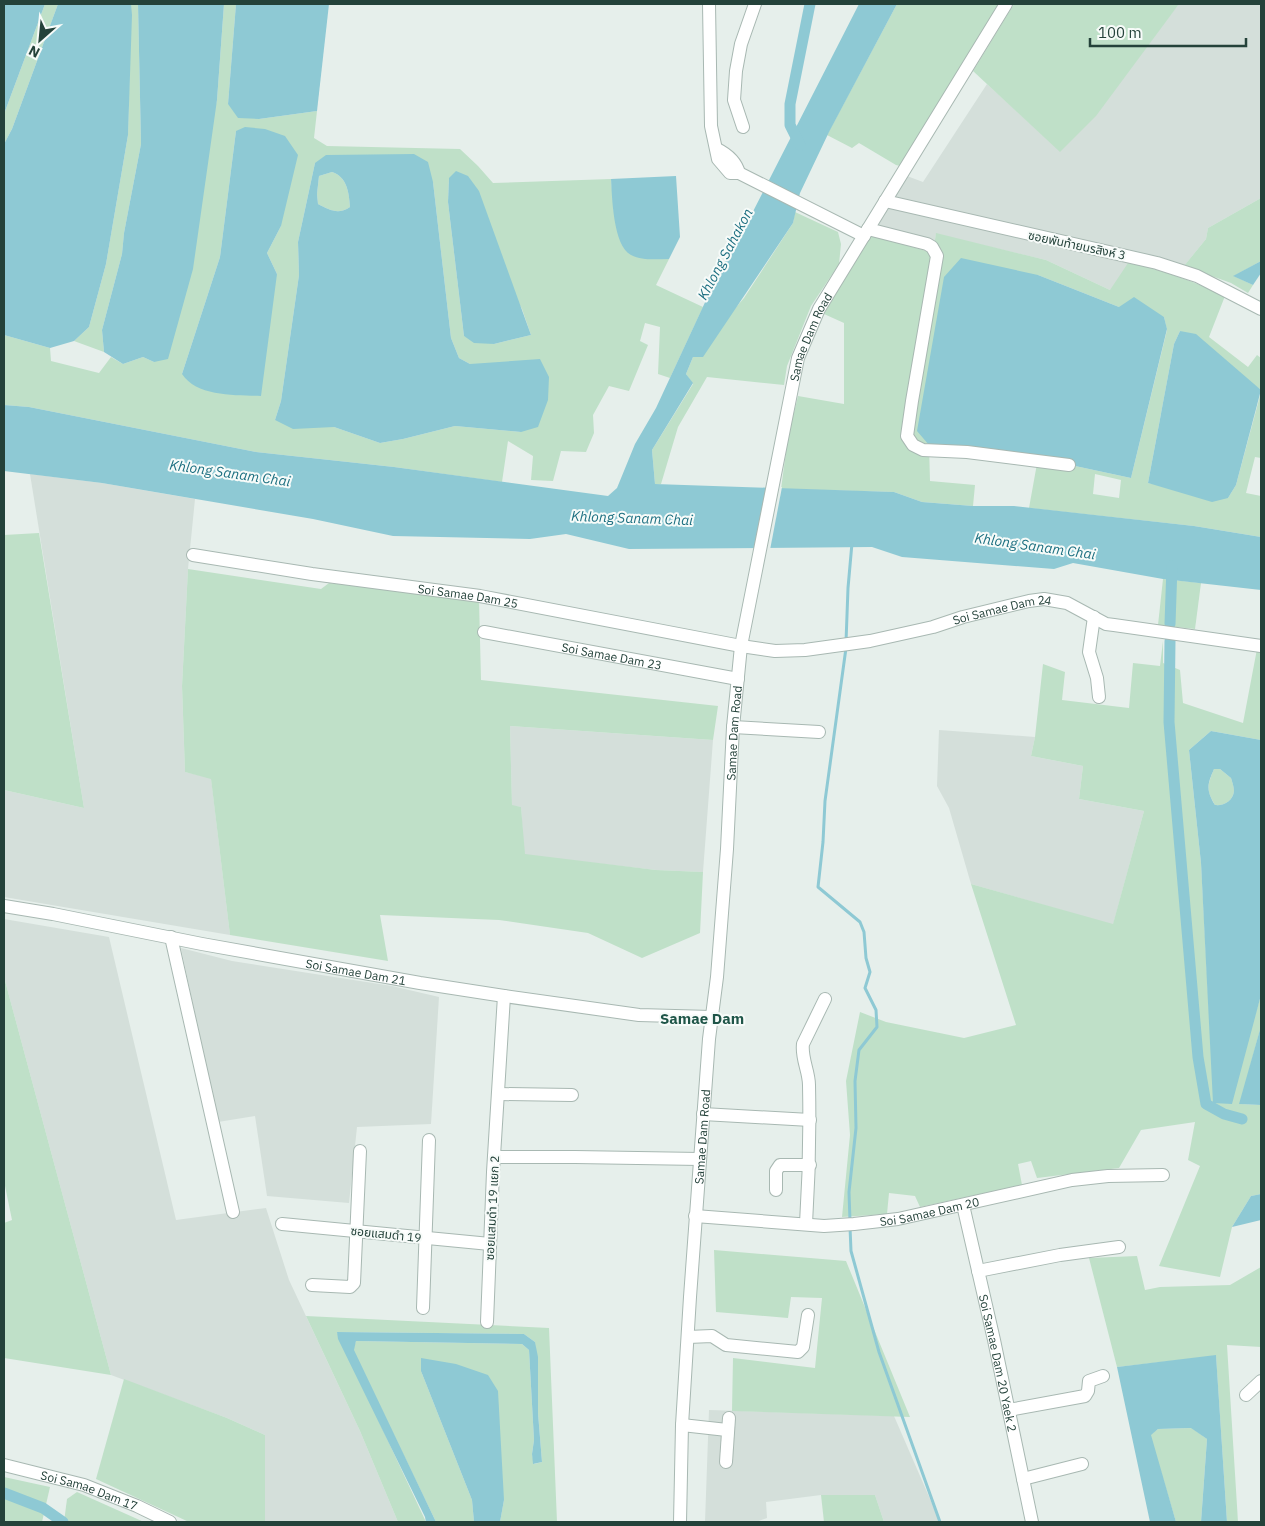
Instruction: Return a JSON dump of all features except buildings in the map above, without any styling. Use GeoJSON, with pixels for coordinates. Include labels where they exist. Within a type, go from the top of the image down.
{"type":"FeatureCollection","features":[{"type":"Feature","properties":{"kind":"street"},"geometry":{"type":"LineString","coordinates":[[709,4],[711,126],[717,149],[725,153],[737,166],[739,173],[751,180],[866,232],[927,244],[932,247],[937,256],[912,401],[908,436],[913,444],[923,450],[967,452],[1068,466]]}},
{"type":"Feature","properties":{"kind":"street"},"geometry":{"type":"LineString","coordinates":[[742,127],[734,100],[736,71],[741,44],[755,4]]}},
{"type":"Feature","properties":{"kind":"street","name":"Samae Dam Road"},"geometry":{"type":"LineString","coordinates":[[680,1522],[682,1425],[703,1114],[711,1017],[717,976],[741,646],[756,580],[800,353],[820,309],[1006,4]]}},
{"type":"Feature","properties":{"kind":"street","name":"ซอยพันท้ายนรสิงห์ 3"},"geometry":{"type":"LineString","coordinates":[[885,201],[1157,263],[1197,276],[1261,309]]}},
{"type":"Feature","properties":{"kind":"street","name":"Soi Samae Dam 25"},"geometry":{"type":"LineString","coordinates":[[193,555],[312,574],[480,596],[741,646]]}},
{"type":"Feature","properties":{"kind":"street","name":"Soi Samae Dam 24"},"geometry":{"type":"LineString","coordinates":[[741,646],[775,651],[805,650],[870,641],[933,627],[963,617],[1044,599],[1067,604],[1114,625],[1261,646]]}},
{"type":"Feature","properties":{"kind":"street"},"geometry":{"type":"LineString","coordinates":[[1094,617],[1089,652],[1097,678],[1099,697]]}},
{"type":"Feature","properties":{"kind":"street","name":"Soi Samae Dam 23"},"geometry":{"type":"LineString","coordinates":[[484,632],[738,679]]}},
{"type":"Feature","properties":{"kind":"street"},"geometry":{"type":"LineString","coordinates":[[734,727],[819,732]]}},
{"type":"Feature","properties":{"kind":"street","name":"Soi Samae Dam 21"},"geometry":{"type":"LineString","coordinates":[[4,906],[420,983],[638,1015],[711,1017]]}},
{"type":"Feature","properties":{"kind":"street"},"geometry":{"type":"LineString","coordinates":[[171,937],[232,1212]]}},
{"type":"Feature","properties":{"kind":"street","name":"ซอยแสมดำ 19 แยก 2"},"geometry":{"type":"LineString","coordinates":[[487,1322],[494,1157],[504,996]]}},
{"type":"Feature","properties":{"kind":"street"},"geometry":{"type":"LineString","coordinates":[[806,1224],[810,1166],[810,1120],[809,1079],[802,1051],[803,1044],[825,999]]}},
{"type":"Feature","properties":{"kind":"street"},"geometry":{"type":"LineString","coordinates":[[499,1094],[572,1095]]}},
{"type":"Feature","properties":{"kind":"street"},"geometry":{"type":"LineString","coordinates":[[703,1114],[810,1120]]}},
{"type":"Feature","properties":{"kind":"street"},"geometry":{"type":"LineString","coordinates":[[423,1308],[429,1140]]}},
{"type":"Feature","properties":{"kind":"street"},"geometry":{"type":"LineString","coordinates":[[312,1285],[350,1287],[354,1283],[360,1151]]}},
{"type":"Feature","properties":{"kind":"street"},"geometry":{"type":"LineString","coordinates":[[494,1157],[575,1156],[700,1159]]}},
{"type":"Feature","properties":{"kind":"street"},"geometry":{"type":"LineString","coordinates":[[776,1190],[776,1172],[780,1165],[810,1166]]}},
{"type":"Feature","properties":{"kind":"street","name":"Soi Samae Dam 20"},"geometry":{"type":"LineString","coordinates":[[696,1216],[848,1225],[898,1219],[1072,1180],[1108,1176],[1163,1175]]}},
{"type":"Feature","properties":{"kind":"street","name":"Soi Samae Dam 20 Yaek 2"},"geometry":{"type":"LineString","coordinates":[[964,1205],[1032,1522]]}},
{"type":"Feature","properties":{"kind":"street","name":"ซอยแสมดำ 19"},"geometry":{"type":"LineString","coordinates":[[282,1224],[490,1244]]}},
{"type":"Feature","properties":{"kind":"street"},"geometry":{"type":"LineString","coordinates":[[978,1271],[1060,1255],[1119,1247]]}},
{"type":"Feature","properties":{"kind":"street"},"geometry":{"type":"LineString","coordinates":[[688,1337],[712,1336],[726,1345],[798,1352],[803,1347],[808,1315]]}},
{"type":"Feature","properties":{"kind":"street"},"geometry":{"type":"LineString","coordinates":[[1009,1410],[1084,1396],[1088,1391],[1090,1382],[1103,1376]]}},
{"type":"Feature","properties":{"kind":"street"},"geometry":{"type":"LineString","coordinates":[[1246,1395],[1261,1381]]}},
{"type":"Feature","properties":{"kind":"street"},"geometry":{"type":"LineString","coordinates":[[682,1425],[728,1424],[726,1462]]}},
{"type":"Feature","properties":{"kind":"street"},"geometry":{"type":"LineString","coordinates":[[1023,1479],[1082,1464]]}},
{"type":"Feature","properties":{"kind":"street","name":"Soi Samae Dam 17"},"geometry":{"type":"LineString","coordinates":[[4,1465],[84,1485],[137,1506],[170,1522]]}},
{"type":"Feature","properties":{"kind":"shaded area"},"geometry":{"type":"Polygon","coordinates":[[[1179,4],[1261,4],[1261,198],[1208,228],[1206,239],[1176,276],[1160,270],[1110,290],[1046,260],[936,234],[933,253],[871,235],[907,176],[923,182],[987,84],[1060,151],[1179,4]]]}},
{"type":"Feature","properties":{"kind":"shaded area"},"geometry":{"type":"Polygon","coordinates":[[[30,474],[102,483],[195,499],[188,569],[182,686],[185,772],[211,778],[230,935],[4,897],[4,790],[84,808],[30,474]]]}},
{"type":"Feature","properties":{"kind":"shaded area"},"geometry":{"type":"Polygon","coordinates":[[[510,726],[713,740],[703,872],[656,870],[524,855],[521,807],[512,806],[510,726]]]}},
{"type":"Feature","properties":{"kind":"shaded area"},"geometry":{"type":"Polygon","coordinates":[[[939,730],[1035,737],[1031,756],[1083,766],[1079,799],[1144,811],[1113,925],[971,884],[949,808],[937,786],[939,730]]]}},
{"type":"Feature","properties":{"kind":"shaded area"},"geometry":{"type":"Polygon","coordinates":[[[4,919],[109,937],[176,1220],[266,1208],[289,1280],[360,1431],[398,1522],[265,1522],[265,1435],[227,1418],[111,1375],[4,977],[4,919]]]}},
{"type":"Feature","properties":{"kind":"shaded area"},"geometry":{"type":"Polygon","coordinates":[[[181,948],[232,961],[392,986],[439,997],[431,1124],[357,1127],[349,1203],[267,1196],[255,1116],[218,1122],[181,948]]]}},
{"type":"Feature","properties":{"kind":"shaded area"},"geometry":{"type":"Polygon","coordinates":[[[709,1410],[894,1416],[940,1522],[884,1522],[875,1495],[821,1495],[766,1502],[767,1518],[756,1522],[705,1522],[709,1410]]]}},
{"type":"Feature","properties":{"kind":"green space"},"geometry":{"type":"Polygon","coordinates":[[[45,4],[58,4],[12,129],[4,144],[4,114],[45,4]]]}},
{"type":"Feature","properties":{"kind":"green space"},"geometry":{"type":"Polygon","coordinates":[[[131,4],[138,4],[141,144],[124,233],[122,254],[102,330],[104,352],[74,341],[89,327],[106,264],[128,135],[131,4]]]}},
{"type":"Feature","properties":{"kind":"green space"},"geometry":{"type":"Polygon","coordinates":[[[224,4],[236,4],[228,104],[259,119],[317,111],[314,138],[327,146],[460,149],[493,183],[611,179],[614,212],[647,259],[669,259],[656,285],[703,307],[670,378],[658,374],[660,327],[645,323],[640,341],[648,345],[629,391],[609,386],[593,415],[594,433],[586,452],[561,451],[553,481],[531,480],[533,456],[508,441],[502,482],[394,467],[256,452],[29,407],[4,405],[4,335],[50,348],[51,361],[99,373],[111,357],[123,364],[143,357],[154,362],[217,100],[224,4]],[[236,131],[220,257],[182,374],[277,274],[267,253],[281,226],[236,131]],[[315,163],[298,242],[299,275],[281,401],[275,420],[334,427],[380,443],[455,426],[521,432],[494,364],[470,364],[459,358],[451,338],[433,182],[315,163]],[[449,178],[448,202],[464,336],[494,344],[531,335],[522,309],[449,178]]]}},
{"type":"Feature","properties":{"kind":"green space"},"geometry":{"type":"Polygon","coordinates":[[[897,4],[999,4],[900,166],[859,143],[852,148],[827,135],[897,4]]]}},
{"type":"Feature","properties":{"kind":"green space"},"geometry":{"type":"Polygon","coordinates":[[[1014,4],[1179,4],[1096,116],[1060,152],[973,71],[1014,4]]]}},
{"type":"Feature","properties":{"kind":"green space"},"geometry":{"type":"Polygon","coordinates":[[[332,172],[341,177],[348,191],[350,207],[342,211],[330,210],[318,204],[319,176],[332,172]]]}},
{"type":"Feature","properties":{"kind":"green space"},"geometry":{"type":"Polygon","coordinates":[[[1261,198],[1261,261],[1234,276],[1253,285],[1248,293],[1231,283],[1184,266],[1206,239],[1208,228],[1261,198]]]}},
{"type":"Feature","properties":{"kind":"green space"},"geometry":{"type":"Polygon","coordinates":[[[795,212],[838,232],[841,244],[839,264],[811,306],[787,366],[784,385],[707,377],[678,427],[661,484],[655,484],[652,450],[693,384],[686,374],[693,357],[744,298],[793,223],[795,212]]]}},
{"type":"Feature","properties":{"kind":"green space"},"geometry":{"type":"Polygon","coordinates":[[[936,233],[1046,260],[1110,290],[1128,263],[1177,276],[1225,296],[1209,337],[1248,367],[1257,355],[1261,358],[1261,390],[1180,331],[1174,344],[1148,483],[1228,498],[1236,485],[1261,392],[1261,458],[1255,457],[1246,493],[1261,496],[1261,537],[1194,526],[1029,508],[1038,458],[1131,478],[1167,330],[1164,317],[1119,307],[1038,275],[929,445],[930,481],[975,485],[973,506],[922,502],[894,492],[781,489],[788,437],[798,396],[844,404],[844,323],[824,314],[871,235],[933,253],[936,233]],[[1095,474],[1093,494],[1119,498],[1121,480],[1095,474]]]}},
{"type":"Feature","properties":{"kind":"green space"},"geometry":{"type":"Polygon","coordinates":[[[39,533],[84,808],[4,790],[4,535],[39,533]]]}},
{"type":"Feature","properties":{"kind":"green space"},"geometry":{"type":"Polygon","coordinates":[[[188,569],[321,589],[329,583],[479,600],[481,680],[718,706],[713,740],[510,726],[512,805],[521,807],[525,854],[656,870],[703,872],[700,933],[642,958],[588,933],[499,920],[380,915],[388,961],[230,935],[211,779],[185,772],[182,686],[188,569]]]}},
{"type":"Feature","properties":{"kind":"green space"},"geometry":{"type":"Polygon","coordinates":[[[1163,579],[1201,583],[1195,629],[1158,625],[1163,579]]]}},
{"type":"Feature","properties":{"kind":"green space"},"geometry":{"type":"Polygon","coordinates":[[[1163,641],[1163,663],[1180,670],[1183,703],[1243,723],[1257,649],[1261,649],[1261,740],[1211,731],[1189,750],[1201,863],[1214,1103],[1255,1015],[1261,995],[1261,1026],[1240,1104],[1261,1105],[1261,1194],[1251,1196],[1232,1227],[1220,1277],[1159,1266],[1200,1166],[1188,1160],[1195,1122],[1141,1130],[1119,1168],[1037,1178],[1031,1161],[1018,1164],[1022,1185],[920,1207],[915,1196],[889,1193],[887,1214],[842,1217],[850,1135],[846,1081],[860,1012],[886,1022],[964,1038],[1016,1025],[971,884],[1113,924],[1144,811],[1079,799],[1083,766],[1031,756],[1035,737],[1043,664],[1065,672],[1062,700],[1129,708],[1133,663],[1160,666],[1163,641]]]}},
{"type":"Feature","properties":{"kind":"green space"},"geometry":{"type":"Polygon","coordinates":[[[1214,769],[1220,769],[1231,778],[1233,786],[1232,798],[1222,805],[1215,805],[1208,788],[1214,769]]]}},
{"type":"Feature","properties":{"kind":"green space"},"geometry":{"type":"Polygon","coordinates":[[[4,977],[111,1375],[4,1358],[4,1223],[12,1220],[4,1181],[4,977]]]}},
{"type":"Feature","properties":{"kind":"green space"},"geometry":{"type":"Polygon","coordinates":[[[714,1250],[846,1261],[910,1417],[732,1411],[733,1358],[815,1368],[822,1298],[791,1297],[788,1318],[716,1312],[714,1250]]]}},
{"type":"Feature","properties":{"kind":"green space"},"geometry":{"type":"Polygon","coordinates":[[[1137,1256],[1145,1290],[1160,1287],[1230,1285],[1261,1267],[1261,1347],[1227,1345],[1238,1522],[1227,1522],[1216,1356],[1117,1367],[1089,1258],[1137,1256]]]}},
{"type":"Feature","properties":{"kind":"green space"},"geometry":{"type":"Polygon","coordinates":[[[306,1316],[549,1328],[557,1522],[500,1522],[504,1500],[421,1371],[472,1500],[474,1522],[436,1522],[353,1350],[356,1341],[522,1344],[529,1350],[534,1440],[532,1454],[534,1464],[542,1462],[535,1342],[524,1334],[337,1332],[426,1522],[398,1522],[360,1431],[306,1316]]]}},
{"type":"Feature","properties":{"kind":"green space"},"geometry":{"type":"Polygon","coordinates":[[[124,1379],[227,1418],[265,1435],[265,1522],[189,1522],[96,1479],[124,1379]]]}},
{"type":"Feature","properties":{"kind":"green space"},"geometry":{"type":"Polygon","coordinates":[[[1192,1428],[1207,1439],[1201,1522],[1176,1522],[1150,1435],[1158,1429],[1192,1428]]]}},
{"type":"Feature","properties":{"kind":"green space"},"geometry":{"type":"Polygon","coordinates":[[[4,1477],[50,1487],[42,1522],[4,1522],[4,1477]]]}},
{"type":"Feature","properties":{"kind":"green space"},"geometry":{"type":"Polygon","coordinates":[[[77,1492],[144,1522],[64,1522],[67,1499],[77,1492]]]}},
{"type":"Feature","properties":{"kind":"green space"},"geometry":{"type":"Polygon","coordinates":[[[821,1495],[875,1495],[884,1522],[824,1522],[821,1495]]]}},
{"type":"Feature","properties":{"kind":"water"},"geometry":{"type":"Polygon","coordinates":[[[4,4],[45,4],[4,114],[4,4]]]}},
{"type":"Feature","properties":{"kind":"water"},"geometry":{"type":"Polygon","coordinates":[[[58,4],[131,4],[132,15],[128,135],[106,264],[89,327],[74,341],[50,348],[4,335],[4,144],[12,129],[58,4]]]}},
{"type":"Feature","properties":{"kind":"water"},"geometry":{"type":"Polygon","coordinates":[[[138,4],[224,4],[217,100],[193,269],[168,359],[154,362],[143,357],[123,364],[104,352],[102,330],[122,254],[124,233],[141,144],[138,4]]]}},
{"type":"Feature","properties":{"kind":"water"},"geometry":{"type":"Polygon","coordinates":[[[236,4],[329,4],[317,111],[259,119],[238,118],[228,104],[236,4]]]}},
{"type":"Feature","properties":{"kind":"water","name":"Khlong Sanam Chai"},"geometry":{"type":"Polygon","coordinates":[[[859,4],[897,4],[829,132],[800,193],[793,223],[703,357],[693,357],[686,374],[693,383],[652,450],[655,484],[894,492],[922,502],[973,506],[1014,506],[1194,526],[1261,537],[1261,590],[1163,579],[1073,563],[1054,569],[902,557],[872,547],[629,549],[566,534],[530,539],[393,536],[313,519],[102,483],[4,471],[4,405],[29,407],[256,452],[394,467],[608,496],[617,488],[635,444],[656,408],[720,270],[743,231],[859,4]]]}},
{"type":"Feature","properties":{"kind":"water"},"geometry":{"type":"Polygon","coordinates":[[[245,127],[265,129],[285,136],[298,155],[281,226],[267,253],[277,274],[261,396],[229,395],[207,391],[189,382],[182,374],[220,257],[236,131],[245,127]]]}},
{"type":"Feature","properties":{"kind":"water"},"geometry":{"type":"Polygon","coordinates":[[[414,154],[428,162],[433,182],[451,338],[459,358],[470,364],[540,359],[549,377],[548,400],[538,427],[521,432],[455,426],[380,443],[334,427],[293,429],[275,420],[281,401],[299,275],[298,242],[315,163],[326,155],[414,154]],[[332,172],[319,176],[318,204],[330,210],[342,211],[350,207],[349,196],[344,181],[332,172]]]}},
{"type":"Feature","properties":{"kind":"water"},"geometry":{"type":"Polygon","coordinates":[[[456,171],[468,176],[479,191],[531,335],[494,344],[474,343],[464,336],[448,202],[449,178],[456,171]]]}},
{"type":"Feature","properties":{"kind":"water"},"geometry":{"type":"Polygon","coordinates":[[[676,176],[680,237],[669,259],[645,259],[631,255],[620,242],[617,231],[611,179],[676,176]]]}},
{"type":"Feature","properties":{"kind":"water"},"geometry":{"type":"Polygon","coordinates":[[[961,258],[1038,275],[1119,307],[1134,297],[1164,317],[1167,329],[1131,478],[1038,458],[929,445],[917,431],[944,277],[961,258]]]}},
{"type":"Feature","properties":{"kind":"water"},"geometry":{"type":"Polygon","coordinates":[[[1261,261],[1261,273],[1253,285],[1233,276],[1261,261]]]}},
{"type":"Feature","properties":{"kind":"water"},"geometry":{"type":"Polygon","coordinates":[[[1180,331],[1196,334],[1261,390],[1236,485],[1228,498],[1212,502],[1148,483],[1174,344],[1180,331]]]}},
{"type":"Feature","properties":{"kind":"water"},"geometry":{"type":"Polygon","coordinates":[[[1211,731],[1261,740],[1261,995],[1232,1104],[1213,1103],[1201,863],[1189,750],[1211,731]],[[1214,769],[1208,787],[1215,805],[1222,805],[1228,802],[1232,798],[1234,791],[1231,778],[1220,769],[1214,769]]]}},
{"type":"Feature","properties":{"kind":"water"},"geometry":{"type":"Polygon","coordinates":[[[1261,1026],[1261,1105],[1239,1104],[1261,1026]]]}},
{"type":"Feature","properties":{"kind":"water"},"geometry":{"type":"Polygon","coordinates":[[[1261,1194],[1261,1220],[1232,1227],[1251,1196],[1261,1194]]]}},
{"type":"Feature","properties":{"kind":"water"},"geometry":{"type":"Polygon","coordinates":[[[337,1332],[524,1334],[535,1342],[538,1357],[538,1413],[542,1462],[533,1464],[534,1440],[529,1350],[522,1344],[356,1341],[354,1350],[436,1522],[426,1522],[338,1339],[337,1332]]]}},
{"type":"Feature","properties":{"kind":"water"},"geometry":{"type":"Polygon","coordinates":[[[1216,1355],[1227,1522],[1201,1522],[1207,1439],[1191,1428],[1158,1429],[1151,1435],[1176,1522],[1150,1522],[1117,1367],[1216,1355]]]}},
{"type":"Feature","properties":{"kind":"water"},"geometry":{"type":"Polygon","coordinates":[[[421,1358],[456,1364],[488,1375],[498,1391],[504,1500],[500,1522],[474,1522],[472,1500],[421,1371],[421,1358]]]}},
{"type":"Feature","properties":{"kind":"pier"},"geometry":{"type":"Polygon","coordinates":[[[767,486],[782,487],[770,550],[755,550],[767,486]]]}},
{"type":"Feature","properties":{"kind":"waterway"},"geometry":{"type":"LineString","coordinates":[[800,145],[790,125],[790,104],[810,4]]}},
{"type":"Feature","properties":{"kind":"waterway"},"geometry":{"type":"LineString","coordinates":[[846,642],[852,543]]}},
{"type":"Feature","properties":{"kind":"waterway"},"geometry":{"type":"LineString","coordinates":[[1170,624],[1172,566]]}},
{"type":"Feature","properties":{"kind":"waterway"},"geometry":{"type":"LineString","coordinates":[[1170,641],[1169,722],[1198,1057],[1206,1104],[1224,1114],[1242,1119]]}},
{"type":"Feature","properties":{"kind":"waterway"},"geometry":{"type":"LineString","coordinates":[[846,648],[825,801],[818,887],[860,922],[864,932],[866,958],[870,972],[865,988],[876,1010],[877,1027],[859,1050],[855,1081],[856,1128],[849,1192],[850,1221]]}},
{"type":"Feature","properties":{"kind":"waterway"},"geometry":{"type":"LineString","coordinates":[[850,1227],[851,1251],[879,1352],[940,1522]]}},
{"type":"Feature","properties":{"kind":"waterway"},"geometry":{"type":"LineString","coordinates":[[4,1493],[43,1508],[63,1522]]}},
{"type":"Feature","properties":{"kind":"district","name":"Samae Dam"},"geometry":{"type":"Point","coordinates":[702,1018]}},
{"type":"Feature","properties":{"kind":"water label","name":"Khlong Sahakon"},"geometry":{"type":"Point","coordinates":[725,254]}}]}
